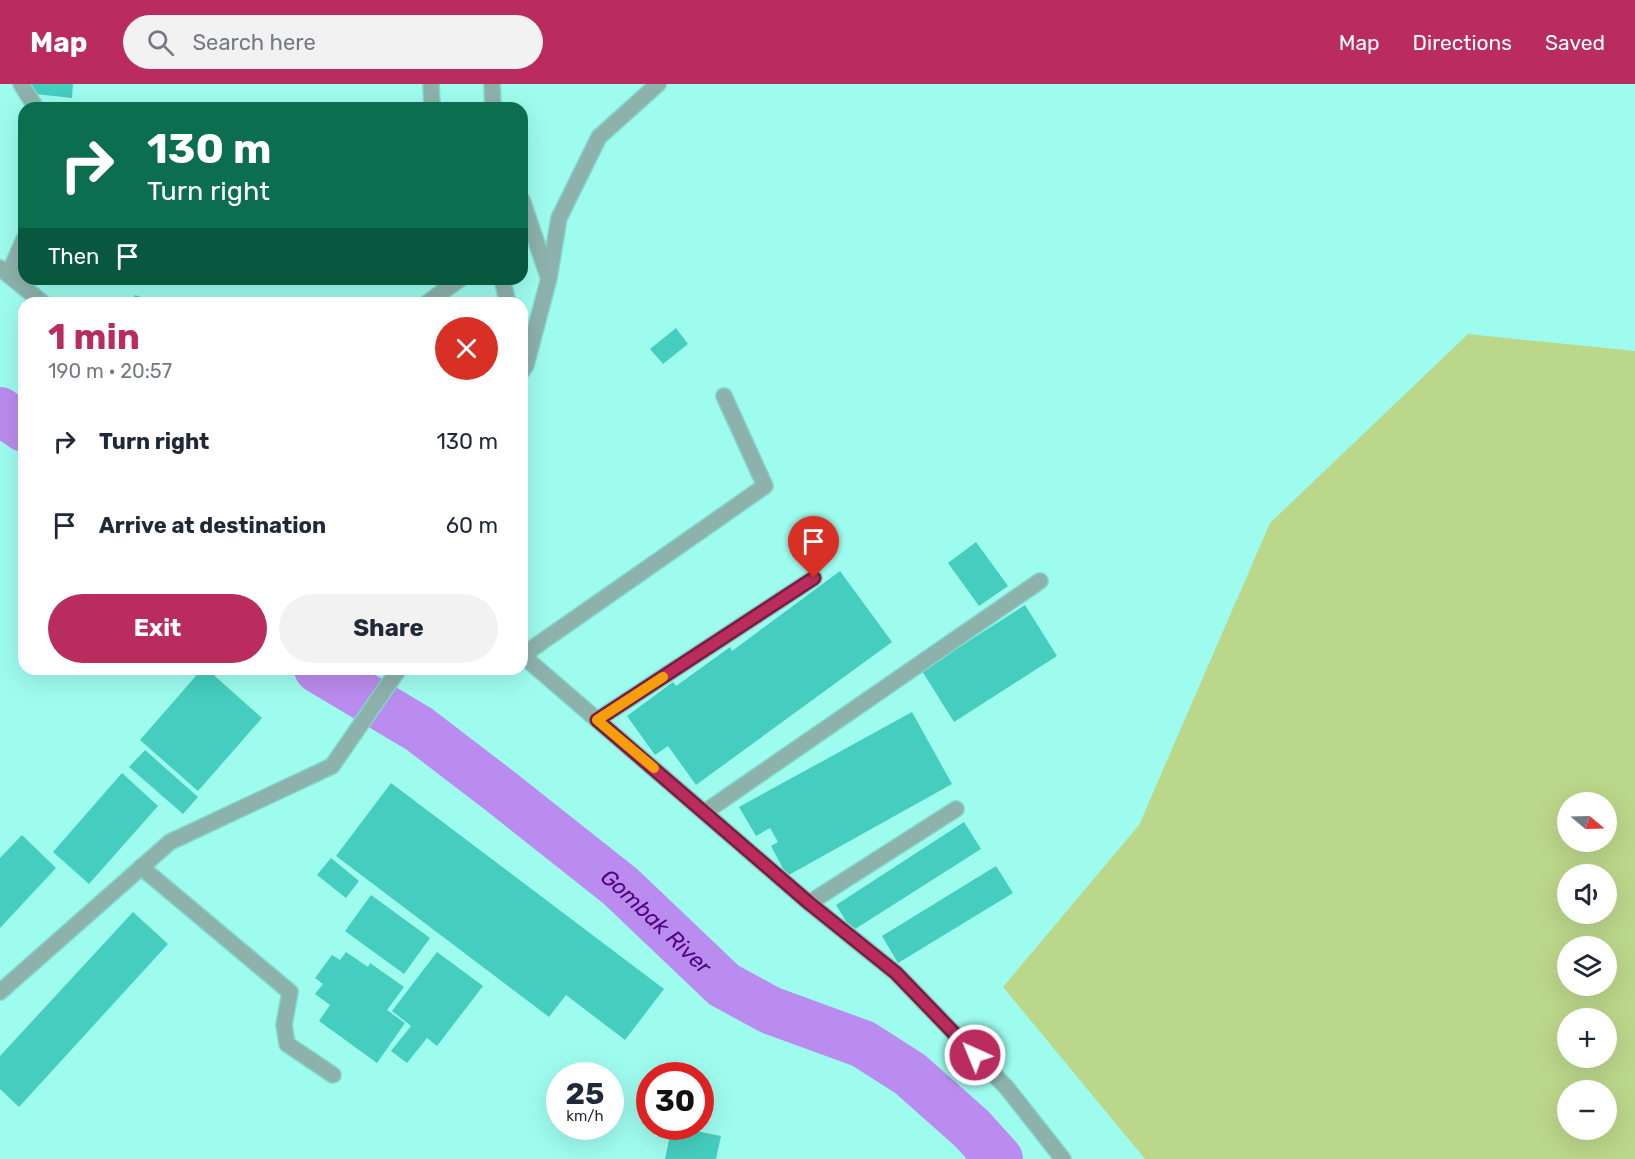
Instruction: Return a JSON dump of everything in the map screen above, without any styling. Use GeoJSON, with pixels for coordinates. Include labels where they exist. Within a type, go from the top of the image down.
{"type":"FeatureCollection","features":[{"type":"Feature","properties":{"kind":"street"},"geometry":{"type":"LineString","coordinates":[[21,84],[32,102]]}},
{"type":"Feature","properties":{"kind":"street"},"geometry":{"type":"LineString","coordinates":[[431,84],[432,102]]}},
{"type":"Feature","properties":{"kind":"street"},"geometry":{"type":"LineString","coordinates":[[492,84],[493,102]]}},
{"type":"Feature","properties":{"kind":"street"},"geometry":{"type":"LineString","coordinates":[[528,347],[549,278],[559,218],[599,137],[658,84]]}},
{"type":"Feature","properties":{"kind":"street"},"geometry":{"type":"LineString","coordinates":[[528,217],[549,278]]}},
{"type":"Feature","properties":{"kind":"street"},"geometry":{"type":"LineString","coordinates":[[18,248],[5,271],[18,282]]}},
{"type":"Feature","properties":{"kind":"street"},"geometry":{"type":"LineString","coordinates":[[22,285],[36,297]]}},
{"type":"Feature","properties":{"kind":"street"},"geometry":{"type":"LineString","coordinates":[[435,297],[452,285]]}},
{"type":"Feature","properties":{"kind":"street"},"geometry":{"type":"LineString","coordinates":[[528,651],[765,486],[724,396]]}},
{"type":"Feature","properties":{"kind":"street"},"geometry":{"type":"LineString","coordinates":[[597,720],[814,578]]}},
{"type":"Feature","properties":{"kind":"street"},"geometry":{"type":"LineString","coordinates":[[705,812],[1040,581]]}},
{"type":"Feature","properties":{"kind":"street"},"geometry":{"type":"LineString","coordinates":[[528,660],[809,903],[896,973],[1007,1088],[1063,1159]]}},
{"type":"Feature","properties":{"kind":"street"},"geometry":{"type":"LineString","coordinates":[[0,992],[170,842],[332,765],[395,675]]}},
{"type":"Feature","properties":{"kind":"street"},"geometry":{"type":"LineString","coordinates":[[809,903],[956,809]]}},
{"type":"Feature","properties":{"kind":"street"},"geometry":{"type":"LineString","coordinates":[[141,867],[290,992],[284,1025],[287,1044],[333,1075]]}},
{"type":"Feature","properties":{"kind":"green space"},"geometry":{"type":"Polygon","coordinates":[[[1468,334],[1635,351],[1635,1159],[1145,1159],[1003,987],[1139,825],[1270,523],[1468,334]]]}},
{"type":"Feature","properties":{"kind":"building"},"geometry":{"type":"Polygon","coordinates":[[[28,84],[73,84],[72,98],[27,93],[28,84]]]}},
{"type":"Feature","properties":{"kind":"building"},"geometry":{"type":"Polygon","coordinates":[[[676,328],[688,344],[663,364],[650,349],[676,328]]]}},
{"type":"Feature","properties":{"kind":"building"},"geometry":{"type":"Polygon","coordinates":[[[976,542],[1008,586],[979,606],[948,563],[976,542]]]}},
{"type":"Feature","properties":{"kind":"building"},"geometry":{"type":"Polygon","coordinates":[[[840,571],[892,642],[696,785],[668,746],[655,755],[627,716],[673,682],[676,686],[730,647],[732,651],[840,571]]]}},
{"type":"Feature","properties":{"kind":"building"},"geometry":{"type":"Polygon","coordinates":[[[1025,605],[1057,656],[954,722],[922,671],[1025,605]]]}},
{"type":"Feature","properties":{"kind":"building"},"geometry":{"type":"Polygon","coordinates":[[[197,675],[214,675],[262,718],[198,791],[140,740],[197,675]]]}},
{"type":"Feature","properties":{"kind":"building"},"geometry":{"type":"Polygon","coordinates":[[[912,712],[952,784],[787,876],[771,846],[778,842],[770,828],[756,836],[739,807],[912,712]]]}},
{"type":"Feature","properties":{"kind":"building"},"geometry":{"type":"Polygon","coordinates":[[[145,750],[198,797],[183,814],[129,767],[145,750]]]}},
{"type":"Feature","properties":{"kind":"building"},"geometry":{"type":"Polygon","coordinates":[[[122,773],[158,806],[89,884],[53,852],[122,773]]]}},
{"type":"Feature","properties":{"kind":"building"},"geometry":{"type":"Polygon","coordinates":[[[391,783],[664,989],[625,1040],[566,995],[549,1017],[336,856],[391,783]]]}},
{"type":"Feature","properties":{"kind":"building"},"geometry":{"type":"Polygon","coordinates":[[[964,822],[981,849],[852,931],[836,905],[964,822]]]}},
{"type":"Feature","properties":{"kind":"building"},"geometry":{"type":"Polygon","coordinates":[[[22,835],[56,868],[0,928],[0,858],[22,835]]]}},
{"type":"Feature","properties":{"kind":"building"},"geometry":{"type":"Polygon","coordinates":[[[331,858],[359,881],[346,898],[317,875],[331,858]]]}},
{"type":"Feature","properties":{"kind":"building"},"geometry":{"type":"Polygon","coordinates":[[[996,866],[1013,893],[898,963],[882,936],[996,866]]]}},
{"type":"Feature","properties":{"kind":"building"},"geometry":{"type":"Polygon","coordinates":[[[371,895],[430,938],[404,974],[345,931],[371,895]]]}},
{"type":"Feature","properties":{"kind":"building"},"geometry":{"type":"Polygon","coordinates":[[[133,912],[168,944],[19,1107],[0,1089],[0,1056],[133,912]]]}},
{"type":"Feature","properties":{"kind":"building"},"geometry":{"type":"Polygon","coordinates":[[[346,952],[368,967],[370,963],[404,987],[387,1010],[405,1023],[377,1063],[319,1021],[330,1005],[315,994],[323,984],[315,978],[332,955],[340,960],[346,952]]]}},
{"type":"Feature","properties":{"kind":"building"},"geometry":{"type":"Polygon","coordinates":[[[437,952],[483,986],[437,1046],[427,1038],[407,1063],[391,1051],[411,1026],[392,1011],[437,952]]]}},
{"type":"Feature","properties":{"kind":"building"},"geometry":{"type":"Polygon","coordinates":[[[714,1135],[721,1136],[716,1159],[665,1159],[669,1140],[714,1140],[714,1135]]]}},
{"type":"Feature","properties":{"kind":"waterway","name":"Gombak River"},"geometry":{"type":"LineString","coordinates":[[0,411],[18,424]]}},
{"type":"Feature","properties":{"kind":"waterway","name":"Gombak River"},"geometry":{"type":"LineString","coordinates":[[328,675],[419,729],[500,791],[620,886],[724,985],[770,1010],[863,1044],[910,1074],[972,1129],[999,1159]]}},
{"type":"Feature","properties":{"kind":"slow traffic"},"geometry":{"type":"LineString","coordinates":[[654,768],[597,720],[663,677]]}},
{"type":"Feature","properties":{"kind":"route"},"geometry":{"type":"LineString","coordinates":[[814,578],[597,720],[809,903],[896,973],[975,1055]]}}]}
